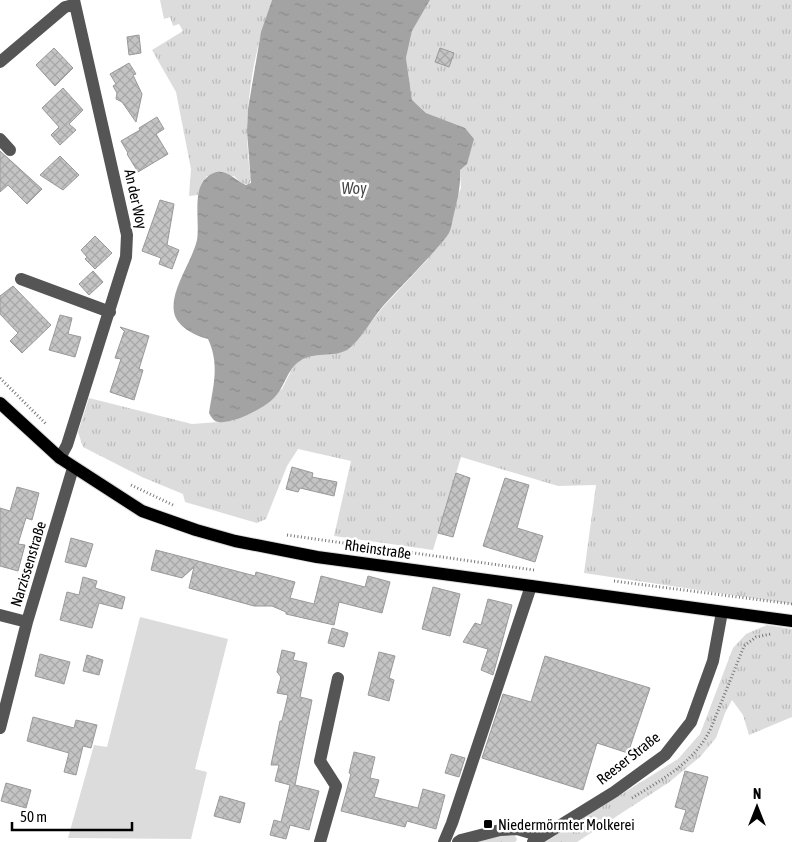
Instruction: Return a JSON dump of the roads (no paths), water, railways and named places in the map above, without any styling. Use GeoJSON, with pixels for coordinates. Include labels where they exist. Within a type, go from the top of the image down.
{"type":"FeatureCollection","features":[{"type":"Feature","properties":{"kind":"main road","name":"Rheinstraße"},"geometry":{"type":"LineString","coordinates":[[0,403],[73,468],[142,511],[196,530],[235,541],[317,557],[792,621]]}},
{"type":"Feature","properties":{"kind":"street"},"geometry":{"type":"LineString","coordinates":[[0,62],[65,7],[74,2]]}},
{"type":"Feature","properties":{"kind":"street","name":"An der Woy"},"geometry":{"type":"LineString","coordinates":[[60,458],[67,445],[110,312],[126,257],[128,235],[74,2]]}},
{"type":"Feature","properties":{"kind":"street"},"geometry":{"type":"LineString","coordinates":[[0,139],[10,150]]}},
{"type":"Feature","properties":{"kind":"street"},"geometry":{"type":"LineString","coordinates":[[21,279],[110,312]]}},
{"type":"Feature","properties":{"kind":"street","name":"Narzissenstraße"},"geometry":{"type":"LineString","coordinates":[[0,728],[27,622],[73,468]]}},
{"type":"Feature","properties":{"kind":"street"},"geometry":{"type":"LineString","coordinates":[[444,842],[531,586]]}},
{"type":"Feature","properties":{"kind":"street","name":"Reeser Straße"},"geometry":{"type":"LineString","coordinates":[[537,839],[614,792],[665,755],[691,722],[713,660],[722,612]]}},
{"type":"Feature","properties":{"kind":"street"},"geometry":{"type":"LineString","coordinates":[[0,615],[27,622]]}},
{"type":"Feature","properties":{"kind":"street"},"geometry":{"type":"LineString","coordinates":[[320,842],[336,786],[320,761],[338,678]]}},
{"type":"Feature","properties":{"kind":"street"},"geometry":{"type":"LineString","coordinates":[[458,842],[500,830],[517,828],[537,839]]}},
{"type":"Feature","properties":{"kind":"water","name":"Woy"},"geometry":{"type":"Polygon","coordinates":[[[272,0],[430,0],[412,31],[406,58],[412,100],[426,113],[465,128],[474,139],[467,164],[460,170],[460,183],[449,233],[383,306],[357,341],[347,350],[335,354],[305,358],[296,364],[278,394],[269,402],[256,411],[240,418],[217,422],[209,413],[215,376],[212,349],[208,339],[192,333],[178,322],[174,312],[175,295],[197,240],[197,207],[199,190],[202,183],[212,174],[222,172],[246,185],[251,183],[247,131],[248,109],[261,32],[272,0]]]}},
{"type":"Feature","properties":{"kind":"place","name":"Niedermörmter Molkerei"},"geometry":{"type":"Point","coordinates":[488,824]}}]}
